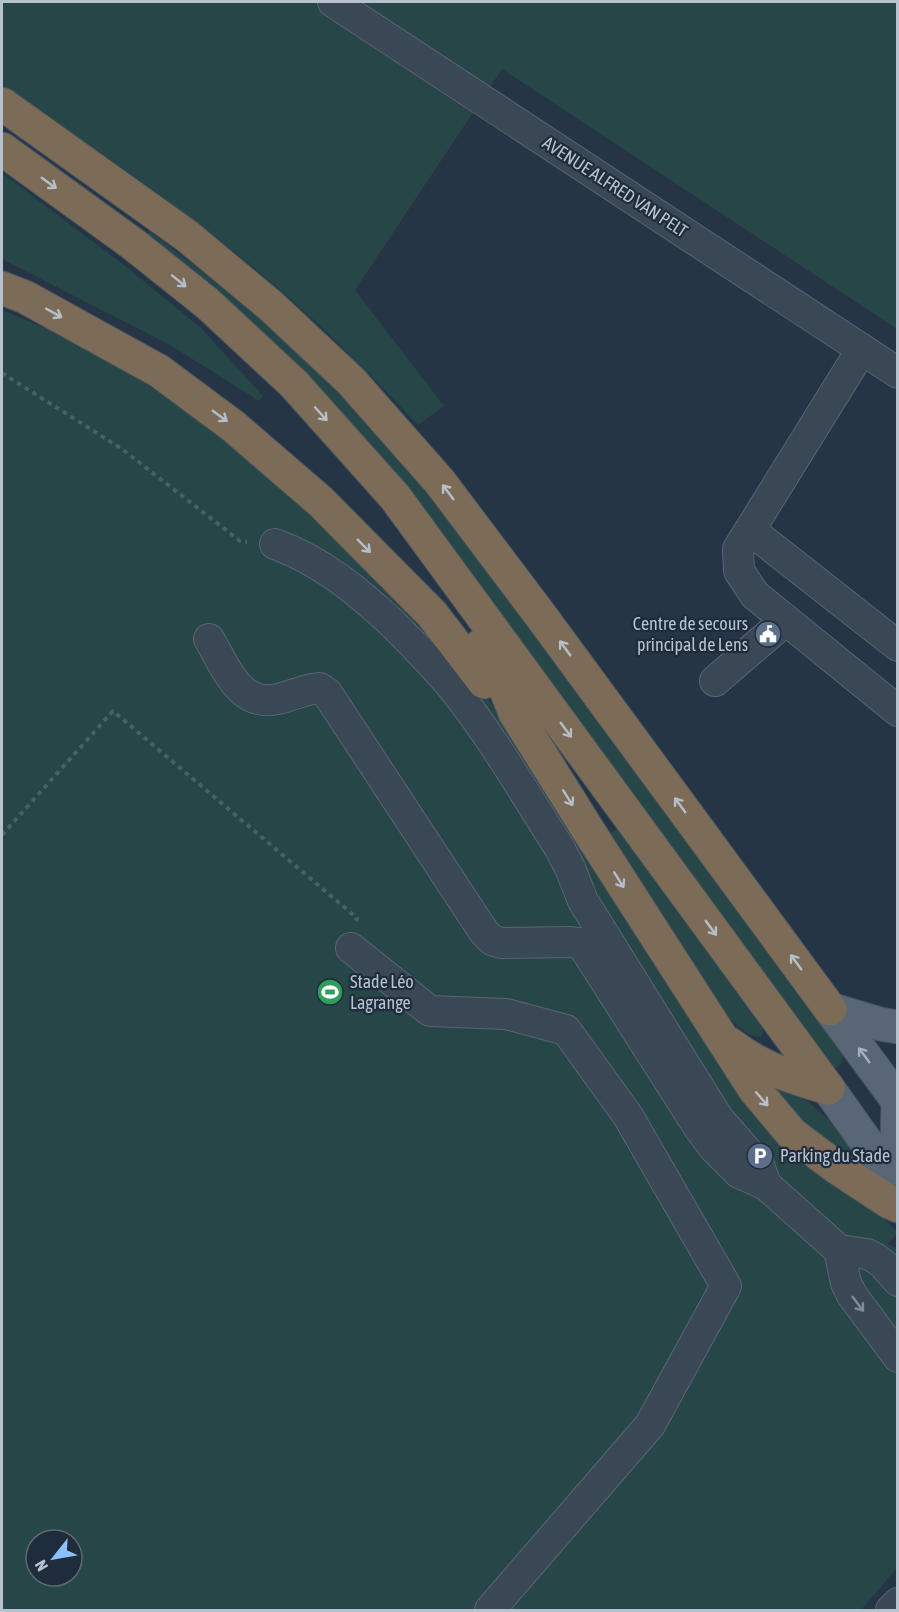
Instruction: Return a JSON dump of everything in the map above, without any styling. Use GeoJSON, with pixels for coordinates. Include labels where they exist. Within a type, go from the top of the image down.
{"type":"FeatureCollection","features":[{"type":"Feature","properties":{"kind":"highway"},"geometry":{"type":"LineString","coordinates":[[2,104],[187,236],[271,306],[351,381],[447,491],[831,1009]]}},
{"type":"Feature","properties":{"kind":"highway"},"geometry":{"type":"LineString","coordinates":[[2,149],[133,244],[207,303],[294,384],[395,497],[828,1088]]}},
{"type":"Feature","properties":{"kind":"highway"},"geometry":{"type":"LineString","coordinates":[[2,288],[25,297],[159,371],[233,426],[320,501],[432,614],[492,692],[515,713]]}},
{"type":"Feature","properties":{"kind":"highway"},"geometry":{"type":"LineString","coordinates":[[395,497],[417,554],[500,675],[515,713],[754,1090],[792,1134],[845,1173],[889,1202],[897,1193]]}},
{"type":"Feature","properties":{"kind":"highway"},"geometry":{"type":"LineString","coordinates":[[717,1033],[751,1060],[783,1074],[828,1088]]}},
{"type":"Feature","properties":{"kind":"main road"},"geometry":{"type":"LineString","coordinates":[[831,1009],[897,1027]]}},
{"type":"Feature","properties":{"kind":"main road"},"geometry":{"type":"LineString","coordinates":[[831,1009],[897,1101],[897,1193]]}},
{"type":"Feature","properties":{"kind":"main road"},"geometry":{"type":"LineString","coordinates":[[828,1088],[897,1101]]}},
{"type":"Feature","properties":{"kind":"main road"},"geometry":{"type":"LineString","coordinates":[[828,1088],[897,1193]]}},
{"type":"Feature","properties":{"kind":"street","name":"AVENUE ALFRED VAN PELT"},"geometry":{"type":"LineString","coordinates":[[333,2],[897,373]]}},
{"type":"Feature","properties":{"kind":"street"},"geometry":{"type":"LineString","coordinates":[[862,349],[738,549],[739,571],[755,595],[897,711]]}},
{"type":"Feature","properties":{"kind":"street"},"geometry":{"type":"LineString","coordinates":[[750,530],[897,646]]}},
{"type":"Feature","properties":{"kind":"street"},"geometry":{"type":"LineString","coordinates":[[275,544],[303,555],[365,598],[410,641],[452,687],[481,725],[559,848],[584,901],[718,1118],[759,1165],[766,1185]]}},
{"type":"Feature","properties":{"kind":"street"},"geometry":{"type":"LineString","coordinates":[[816,645],[846,605]]}},
{"type":"Feature","properties":{"kind":"street"},"geometry":{"type":"LineString","coordinates":[[716,681],[786,620]]}},
{"type":"Feature","properties":{"kind":"street"},"geometry":{"type":"LineString","coordinates":[[209,639],[236,685],[250,698],[262,701],[278,699],[320,688],[327,693],[484,932],[492,940],[501,943],[569,942],[579,944],[585,949],[714,1148],[739,1173],[766,1185],[839,1250],[867,1254],[875,1258],[897,1281]]}},
{"type":"Feature","properties":{"kind":"street"},"geometry":{"type":"LineString","coordinates":[[351,948],[430,1011],[506,1014],[566,1030],[628,1116],[726,1286],[650,1425],[490,1611]]}},
{"type":"Feature","properties":{"kind":"street"},"geometry":{"type":"LineString","coordinates":[[839,1250],[846,1283],[852,1295],[897,1357]]}},
{"type":"Feature","properties":{"kind":"street"},"geometry":{"type":"LineString","coordinates":[[891,1611],[897,1603]]}},
{"type":"Feature","properties":{"kind":"path"},"geometry":{"type":"LineString","coordinates":[[2,373],[122,449],[240,541],[275,544]]}},
{"type":"Feature","properties":{"kind":"path"},"geometry":{"type":"LineString","coordinates":[[2,835],[113,711],[357,918],[351,948]]}},
{"type":"Feature","properties":{"kind":"green space"},"geometry":{"type":"Polygon","coordinates":[[[2,2],[897,2],[897,329],[502,69],[355,290],[444,406],[418,425],[324,330],[233,250],[135,177],[2,86],[2,2]]]}},
{"type":"Feature","properties":{"kind":"green space"},"geometry":{"type":"Polygon","coordinates":[[[2,173],[124,265],[201,328],[263,396],[259,401],[170,345],[2,259],[2,173]]]}},
{"type":"Feature","properties":{"kind":"green space"},"geometry":{"type":"Polygon","coordinates":[[[150,231],[233,296],[315,368],[367,421],[466,541],[843,1055],[841,1064],[837,1067],[829,1067],[454,550],[145,237],[150,231]]]}},
{"type":"Feature","properties":{"kind":"green space","name":"Stade Léo Lagrange"},"geometry":{"type":"Polygon","coordinates":[[[2,310],[91,347],[221,434],[313,510],[468,670],[497,712],[751,1113],[778,1142],[801,1162],[867,1205],[896,1231],[897,1234],[888,1244],[898,1249],[897,1568],[861,1610],[2,1610],[2,310]]]}},
{"type":"Feature","properties":{"kind":"green space"},"geometry":{"type":"Polygon","coordinates":[[[618,828],[762,1027],[763,1034],[760,1037],[748,1034],[727,1017],[609,834],[618,828]]]}},
{"type":"Feature","properties":{"kind":"green space"},"geometry":{"type":"Polygon","coordinates":[[[778,1087],[807,1101],[831,1122],[854,1153],[850,1158],[814,1134],[773,1092],[778,1087]]]}},
{"type":"Feature","properties":{"kind":"place","name":"Centre de secours principal de Lens"},"geometry":{"type":"Point","coordinates":[768,634]}},
{"type":"Feature","properties":{"kind":"place","name":"Stade Léo Lagrange"},"geometry":{"type":"Point","coordinates":[330,992]}},
{"type":"Feature","properties":{"kind":"place","name":"Parking du Stade"},"geometry":{"type":"Point","coordinates":[760,1156]}}]}
